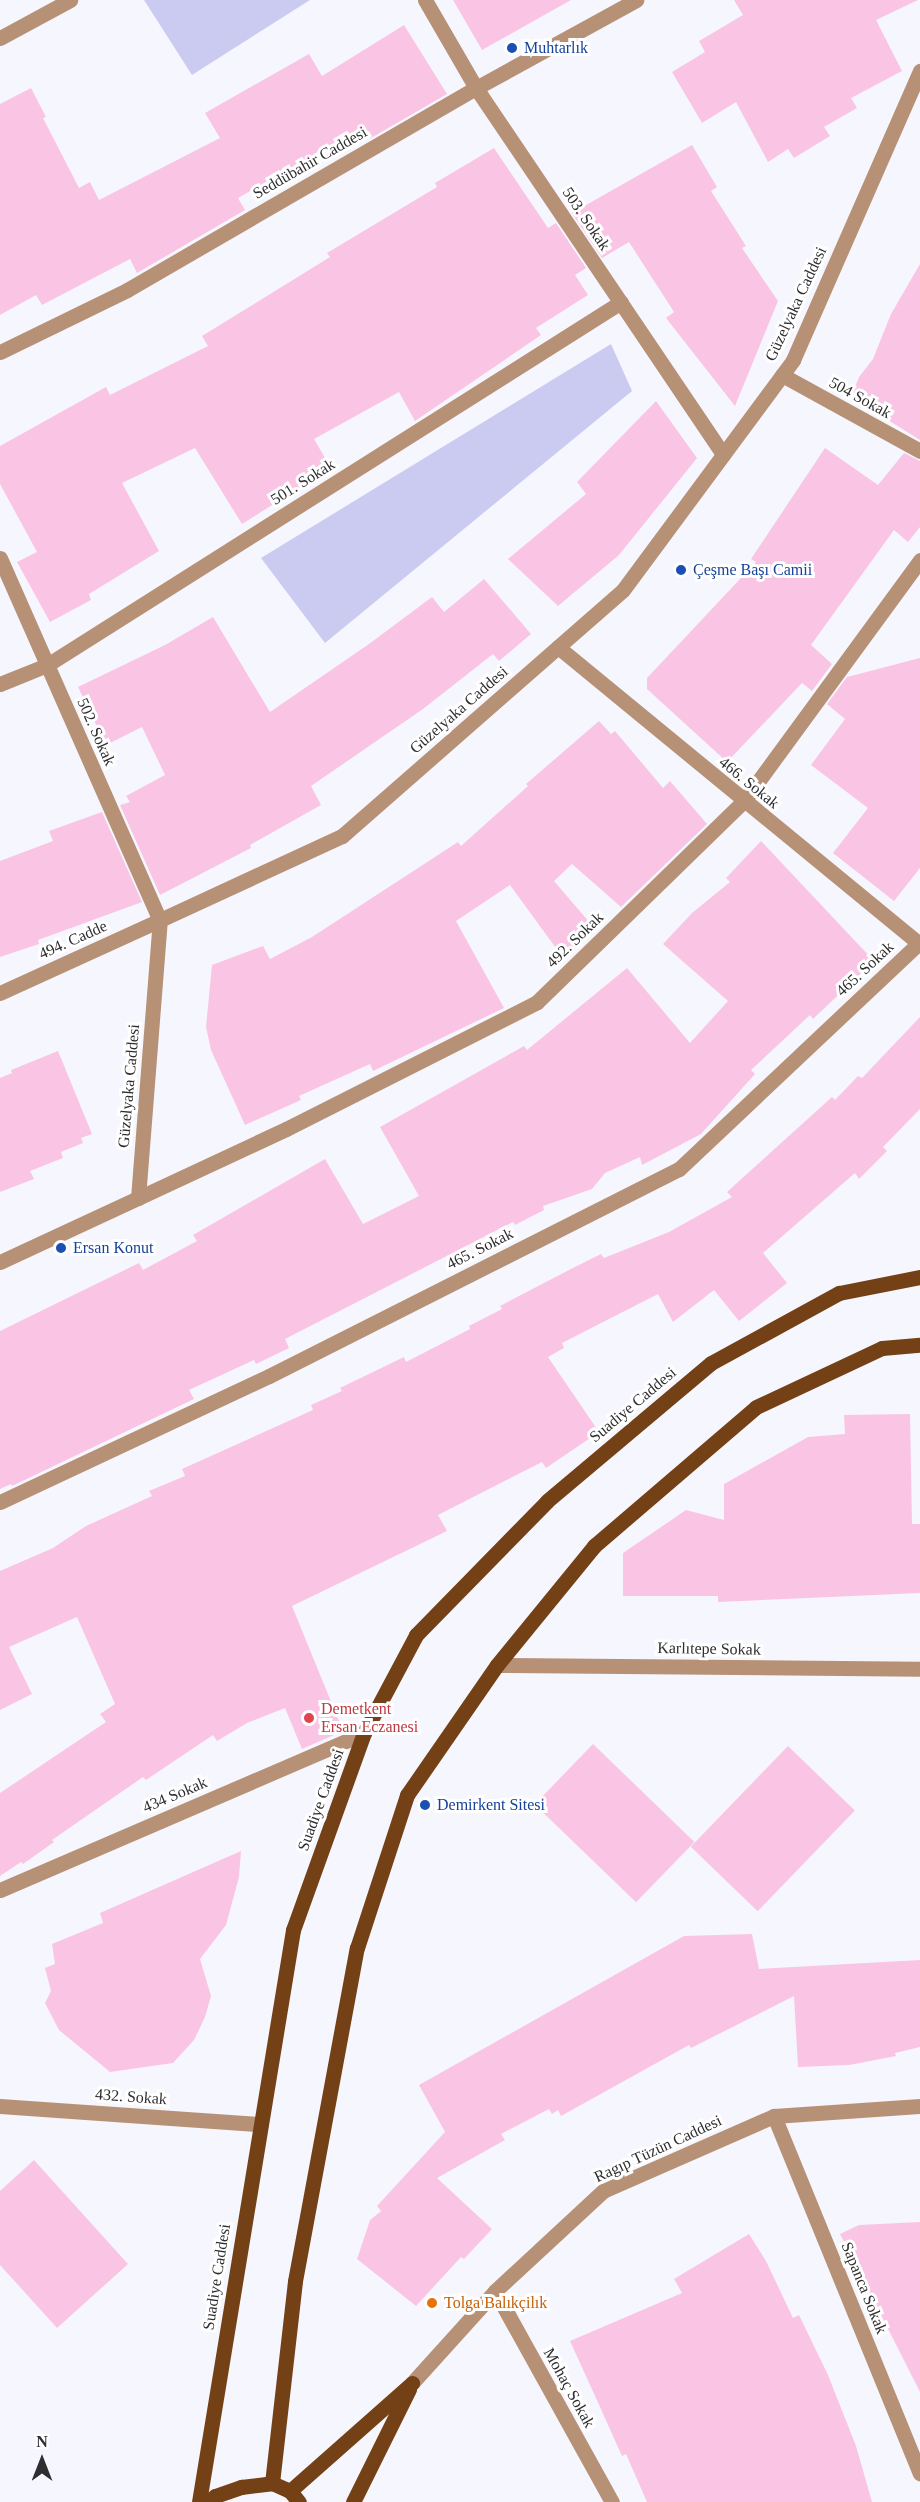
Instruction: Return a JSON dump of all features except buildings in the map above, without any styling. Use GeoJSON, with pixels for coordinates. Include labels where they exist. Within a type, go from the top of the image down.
{"type":"FeatureCollection","features":[{"type":"Feature","properties":{"kind":"main road","name":"Suadiye Caddesi"},"geometry":{"type":"LineString","coordinates":[[199,2502],[293,1929],[364,1733],[416,1635],[548,1501],[711,1363],[839,1293],[920,1277]]}},
{"type":"Feature","properties":{"kind":"main road"},"geometry":{"type":"LineString","coordinates":[[272,2483],[295,2281],[357,1948],[406,1795],[497,1665],[594,1546],[756,1407],[882,1348],[920,1345]]}},
{"type":"Feature","properties":{"kind":"main road","name":"Ragıp Tüzün Caddesi"},"geometry":{"type":"LineString","coordinates":[[295,2496],[412,2383]]}},
{"type":"Feature","properties":{"kind":"main road","name":"Ragıp Tüzün Caddesi"},"geometry":{"type":"LineString","coordinates":[[353,2502],[412,2383]]}},
{"type":"Feature","properties":{"kind":"main road"},"geometry":{"type":"LineString","coordinates":[[208,2502],[215,2496],[241,2487],[272,2483],[295,2496]]}},
{"type":"Feature","properties":{"kind":"street"},"geometry":{"type":"LineString","coordinates":[[0,38],[70,0]]}},
{"type":"Feature","properties":{"kind":"street","name":"503. Sokak"},"geometry":{"type":"LineString","coordinates":[[425,0],[476,88],[723,454]]}},
{"type":"Feature","properties":{"kind":"street","name":"Seddübahir Caddesi"},"geometry":{"type":"LineString","coordinates":[[0,352],[127,290],[476,88],[636,0]]}},
{"type":"Feature","properties":{"kind":"street","name":"Güzelyaka Caddesi"},"geometry":{"type":"LineString","coordinates":[[138,1198],[160,920],[342,836],[623,590],[793,360],[920,71]]}},
{"type":"Feature","properties":{"kind":"street","name":"501. Sokak"},"geometry":{"type":"LineString","coordinates":[[0,684],[47,665],[621,302]]}},
{"type":"Feature","properties":{"kind":"street","name":"504 Sokak"},"geometry":{"type":"LineString","coordinates":[[782,375],[920,452]]}},
{"type":"Feature","properties":{"kind":"street","name":"502. Sokak"},"geometry":{"type":"LineString","coordinates":[[0,558],[160,920]]}},
{"type":"Feature","properties":{"kind":"street","name":"492. Sokak"},"geometry":{"type":"LineString","coordinates":[[138,1198],[286,1130],[537,1002],[743,802],[920,561]]}},
{"type":"Feature","properties":{"kind":"street","name":"466. Sokak"},"geometry":{"type":"LineString","coordinates":[[558,647],[743,802],[920,944]]}},
{"type":"Feature","properties":{"kind":"street","name":"494. Cadde"},"geometry":{"type":"LineString","coordinates":[[0,993],[160,920]]}},
{"type":"Feature","properties":{"kind":"street","name":"465. Sokak"},"geometry":{"type":"LineString","coordinates":[[0,1502],[269,1376],[679,1169],[920,944]]}},
{"type":"Feature","properties":{"kind":"street"},"geometry":{"type":"LineString","coordinates":[[0,1262],[138,1198]]}},
{"type":"Feature","properties":{"kind":"street","name":"Karlıtepe Sokak"},"geometry":{"type":"LineString","coordinates":[[497,1665],[920,1669]]}},
{"type":"Feature","properties":{"kind":"street","name":"434 Sokak"},"geometry":{"type":"LineString","coordinates":[[0,1890],[364,1733]]}},
{"type":"Feature","properties":{"kind":"street","name":"432. Sokak"},"geometry":{"type":"LineString","coordinates":[[0,2106],[260,2124]]}},
{"type":"Feature","properties":{"kind":"street","name":"Ragıp Tüzün Caddesi"},"geometry":{"type":"LineString","coordinates":[[412,2383],[495,2291],[603,2191],[774,2116],[920,2106]]}},
{"type":"Feature","properties":{"kind":"street","name":"Sapanca Sokak"},"geometry":{"type":"LineString","coordinates":[[774,2116],[920,2473]]}},
{"type":"Feature","properties":{"kind":"street","name":"Mohaç Sokak"},"geometry":{"type":"LineString","coordinates":[[495,2291],[612,2502]]}},
{"type":"Feature","properties":{"kind":"shaded area"},"geometry":{"type":"Polygon","coordinates":[[[144,0],[310,0],[192,75],[144,0]]]}},
{"type":"Feature","properties":{"kind":"shaded area"},"geometry":{"type":"Polygon","coordinates":[[[611,344],[632,391],[325,643],[261,558],[611,344]]]}},
{"type":"Feature","properties":{"kind":"place","name":"Muhtarlık"},"geometry":{"type":"Point","coordinates":[512,48]}},
{"type":"Feature","properties":{"kind":"place","name":"Çeşme Başı Camii"},"geometry":{"type":"Point","coordinates":[681,570]}},
{"type":"Feature","properties":{"kind":"place","name":"Ersan Konut"},"geometry":{"type":"Point","coordinates":[61,1248]}},
{"type":"Feature","properties":{"kind":"place","name":"Demetkent Ersan Eczanesi"},"geometry":{"type":"Point","coordinates":[309,1718]}},
{"type":"Feature","properties":{"kind":"place","name":"Demirkent Sitesi"},"geometry":{"type":"Point","coordinates":[425,1805]}},
{"type":"Feature","properties":{"kind":"place","name":"Tolga Balıkçilık"},"geometry":{"type":"Point","coordinates":[432,2303]}}]}
